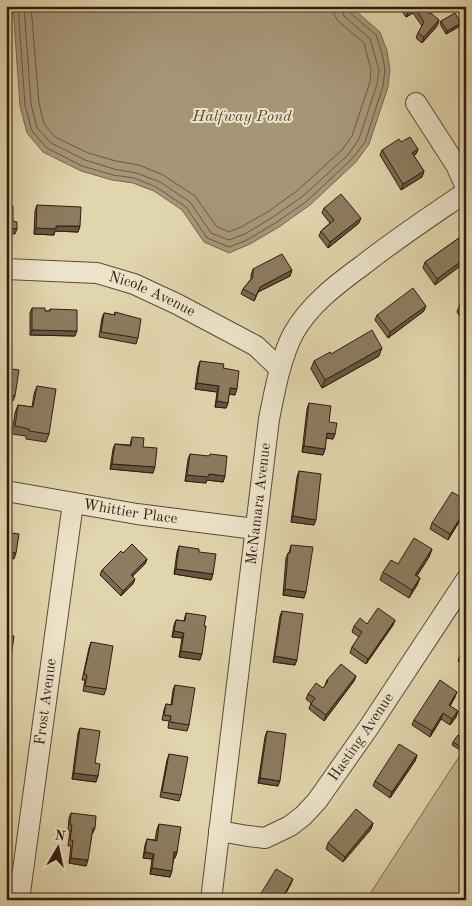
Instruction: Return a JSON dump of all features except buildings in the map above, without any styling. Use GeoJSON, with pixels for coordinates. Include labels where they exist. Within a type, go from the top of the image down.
{"type":"FeatureCollection","features":[{"type":"Feature","properties":{"kind":"street"},"geometry":{"type":"LineString","coordinates":[[416,103],[456,165],[466,187]]}},
{"type":"Feature","properties":{"kind":"street","name":"McNamara Avenue"},"geometry":{"type":"LineString","coordinates":[[211,900],[269,418],[280,369],[297,328],[306,315],[331,289],[399,237],[466,192]]}},
{"type":"Feature","properties":{"kind":"street","name":"Nicole Avenue"},"geometry":{"type":"LineString","coordinates":[[6,269],[97,273],[134,284],[177,304],[256,346],[280,369]]}},
{"type":"Feature","properties":{"kind":"street","name":"Whittier Place"},"geometry":{"type":"LineString","coordinates":[[6,491],[135,514],[255,529]]}},
{"type":"Feature","properties":{"kind":"street","name":"Frost Avenue"},"geometry":{"type":"LineString","coordinates":[[19,900],[73,503]]}},
{"type":"Feature","properties":{"kind":"street","name":"Hasting Avenue"},"geometry":{"type":"LineString","coordinates":[[219,831],[265,838],[290,826],[303,816],[317,801],[369,726],[466,580]]}},
{"type":"Feature","properties":{"kind":"shaded area"},"geometry":{"type":"Polygon","coordinates":[[[466,746],[466,900],[366,900],[466,746]]]}},
{"type":"Feature","properties":{"kind":"water","name":"Halfway Pond"},"geometry":{"type":"Polygon","coordinates":[[[13,6],[350,6],[380,32],[387,51],[390,69],[388,87],[369,144],[356,162],[310,205],[279,227],[250,244],[229,253],[204,242],[182,210],[154,191],[133,183],[112,180],[81,171],[43,152],[27,133],[20,106],[13,6]]]}}]}
